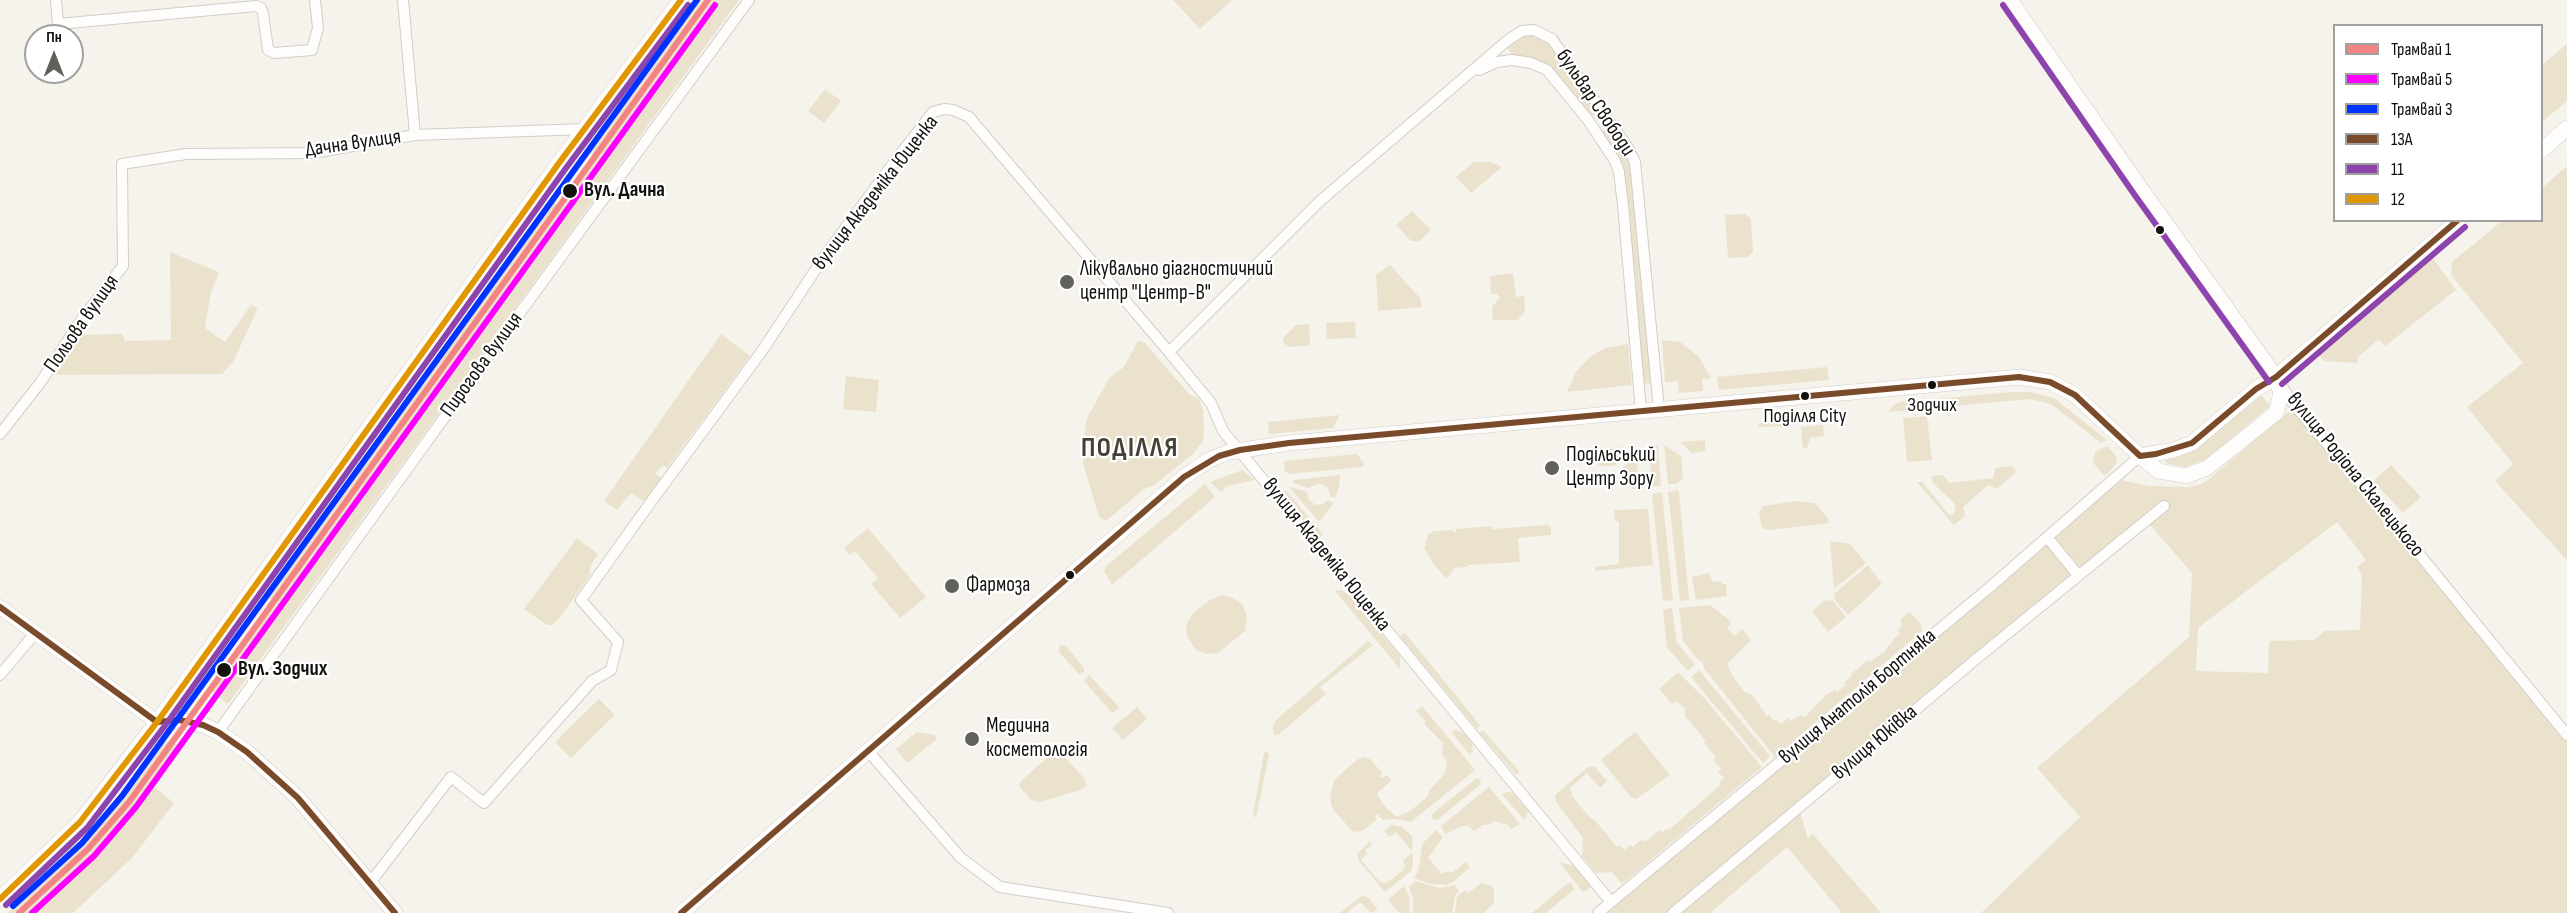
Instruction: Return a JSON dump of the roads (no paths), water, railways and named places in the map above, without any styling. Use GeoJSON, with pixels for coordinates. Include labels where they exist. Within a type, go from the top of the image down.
{"type":"FeatureCollection","features":[{"type":"Feature","properties":{"kind":"main road"},"geometry":{"type":"LineString","coordinates":[[0,899],[80,822],[158,722],[585,129],[681,0]]}},
{"type":"Feature","properties":{"kind":"main road","name":"вулиця Родіона Скалецького"},"geometry":{"type":"LineString","coordinates":[[2010,0],[2141,189],[2276,377]]}},
{"type":"Feature","properties":{"kind":"main road"},"geometry":{"type":"LineString","coordinates":[[2543,148],[2567,128]]}},
{"type":"Feature","properties":{"kind":"main road"},"geometry":{"type":"LineString","coordinates":[[2140,456],[2174,450],[2192,443],[2256,389],[2276,377],[2457,222]]}},
{"type":"Feature","properties":{"kind":"main road"},"geometry":{"type":"LineString","coordinates":[[681,913],[1185,477],[1209,460],[1240,450],[1289,443],[1964,381],[2028,378],[2050,381],[2074,395],[2159,471],[2187,476],[2207,468],[2276,413],[2281,394],[2276,377]]}},
{"type":"Feature","properties":{"kind":"main road"},"geometry":{"type":"LineString","coordinates":[[158,722],[179,720],[197,723],[218,732],[273,774],[298,798],[395,913]]}},
{"type":"Feature","properties":{"kind":"street"},"geometry":{"type":"LineString","coordinates":[[56,0],[58,24],[256,6],[261,8],[263,13],[270,53],[312,50],[318,28],[315,0]]}},
{"type":"Feature","properties":{"kind":"street"},"geometry":{"type":"LineString","coordinates":[[403,0],[416,135]]}},
{"type":"Feature","properties":{"kind":"street","name":"Пирогова вулиця"},"geometry":{"type":"LineString","coordinates":[[218,732],[749,0]]}},
{"type":"Feature","properties":{"kind":"street","name":"бульвар Свободи"},"geometry":{"type":"LineString","coordinates":[[1169,352],[1320,201],[1519,32],[1528,29],[1538,31],[1552,39],[1630,150],[1637,172],[1659,410]]}},
{"type":"Feature","properties":{"kind":"street","name":"бульвар Свободи"},"geometry":{"type":"LineString","coordinates":[[1470,74],[1504,61],[1524,61],[1539,66],[1552,74],[1611,154],[1619,172],[1641,411]]}},
{"type":"Feature","properties":{"kind":"street","name":"вулиця Академіка Ющенка"},"geometry":{"type":"LineString","coordinates":[[370,883],[451,777],[484,803],[592,681],[611,670],[618,642],[581,600],[762,351],[824,258],[933,112],[944,109],[969,117],[1169,352],[1211,403],[1223,430],[1611,902]]}},
{"type":"Feature","properties":{"kind":"street"},"geometry":{"type":"LineString","coordinates":[[1592,126],[1605,116]]}},
{"type":"Feature","properties":{"kind":"street","name":"Дачна вулиця"},"geometry":{"type":"LineString","coordinates":[[122,164],[186,154],[313,153],[416,135],[585,129]]}},
{"type":"Feature","properties":{"kind":"street","name":"Польова вулиця"},"geometry":{"type":"LineString","coordinates":[[0,434],[40,383],[84,316],[123,266],[122,164]]}},
{"type":"Feature","properties":{"kind":"street","name":"вулиця Родіона Скалецького"},"geometry":{"type":"LineString","coordinates":[[2276,377],[2295,406],[2567,735]]}},
{"type":"Feature","properties":{"kind":"street","name":"вулиця Анатолія Бортняка"},"geometry":{"type":"LineString","coordinates":[[1598,913],[2116,479],[2140,456]]}},
{"type":"Feature","properties":{"kind":"street","name":"вулиця Юківка"},"geometry":{"type":"LineString","coordinates":[[1673,913],[2164,506]]}},
{"type":"Feature","properties":{"kind":"street"},"geometry":{"type":"LineString","coordinates":[[2047,537],[2078,575]]}},
{"type":"Feature","properties":{"kind":"street"},"geometry":{"type":"LineString","coordinates":[[0,607],[158,722]]}},
{"type":"Feature","properties":{"kind":"street"},"geometry":{"type":"LineString","coordinates":[[0,675],[36,633]]}},
{"type":"Feature","properties":{"kind":"street"},"geometry":{"type":"LineString","coordinates":[[868,751],[961,858],[1000,887],[1168,913]]}},
{"type":"Feature","properties":{"kind":"tram line","name":"3"},"geometry":{"type":"LineString","coordinates":[[13,906],[82,843],[122,796],[697,0]]}},
{"type":"Feature","properties":{"kind":"tram line","name":"1"},"geometry":{"type":"LineString","coordinates":[[19,913],[88,849],[129,802],[708,0]]}},
{"type":"Feature","properties":{"kind":"tram line","name":"5"},"geometry":{"type":"LineString","coordinates":[[32,913],[94,856],[136,807],[715,5]]}},
{"type":"Feature","properties":{"kind":"place","name":"Вул. Дачна"},"geometry":{"type":"Point","coordinates":[570,191]}},
{"type":"Feature","properties":{"kind":"place","name":"Лікувально діагностичний центр \"Центр-В\""},"geometry":{"type":"Point","coordinates":[1067,282]}},
{"type":"Feature","properties":{"kind":"place","name":"Зодчих"},"geometry":{"type":"Point","coordinates":[1932,385]}},
{"type":"Feature","properties":{"kind":"place","name":"Поділля City"},"geometry":{"type":"Point","coordinates":[1805,396]}},
{"type":"Feature","properties":{"kind":"place","name":"Подільський Центр Зору"},"geometry":{"type":"Point","coordinates":[1552,468]}},
{"type":"Feature","properties":{"kind":"place","name":"Фармоза"},"geometry":{"type":"Point","coordinates":[952,586]}},
{"type":"Feature","properties":{"kind":"place","name":"Вул. Зодчих"},"geometry":{"type":"Point","coordinates":[224,670]}},
{"type":"Feature","properties":{"kind":"place","name":"Медична косметологія"},"geometry":{"type":"Point","coordinates":[972,739]}},
{"type":"Feature","properties":{"kind":"district","name":"ПОДІЛЛЯ"},"geometry":{"type":"Point","coordinates":[1130,449]}}]}
